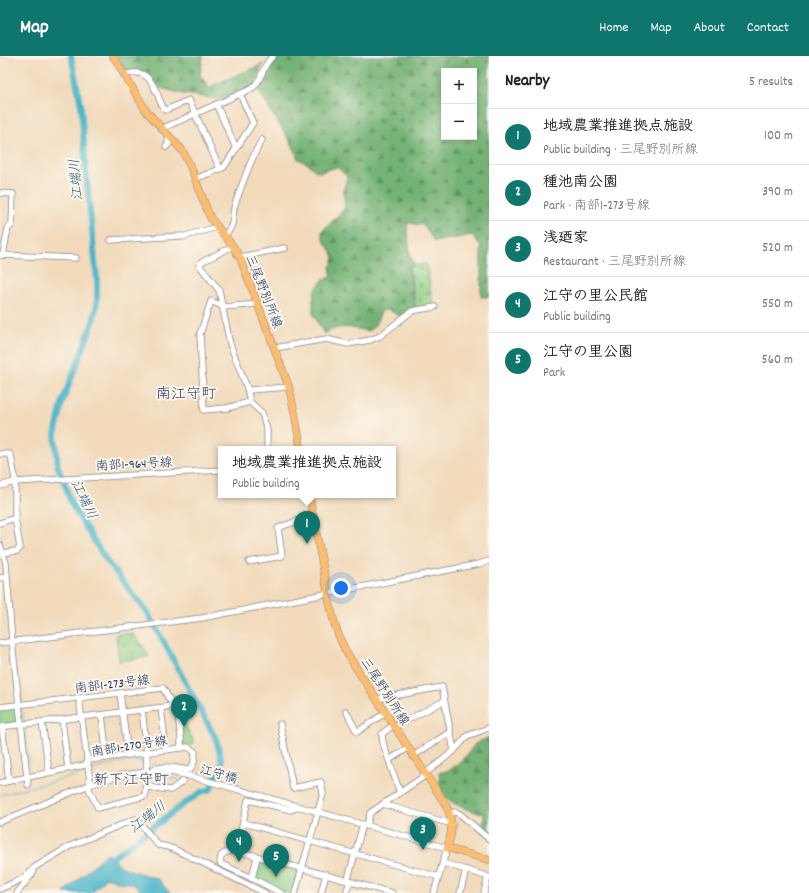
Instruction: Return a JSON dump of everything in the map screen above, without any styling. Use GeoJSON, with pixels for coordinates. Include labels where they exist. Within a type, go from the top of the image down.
{"type":"FeatureCollection","features":[{"type":"Feature","properties":{"kind":"main road","name":"三尾野別所線"},"geometry":{"type":"LineString","coordinates":[[113,56],[144,108],[161,129],[177,144],[188,161],[207,210],[217,227],[240,257],[275,348],[288,388],[294,410],[300,446]]}},
{"type":"Feature","properties":{"kind":"main road","name":"三尾野別所線"},"geometry":{"type":"LineString","coordinates":[[310,498],[328,594],[335,626],[341,643],[450,813],[452,824],[451,838],[447,848]]}},
{"type":"Feature","properties":{"kind":"main road"},"geometry":{"type":"LineString","coordinates":[[447,848],[489,860]]}},
{"type":"Feature","properties":{"kind":"street"},"geometry":{"type":"LineString","coordinates":[[161,129],[255,86],[269,59],[273,56]]}},
{"type":"Feature","properties":{"kind":"street"},"geometry":{"type":"LineString","coordinates":[[124,74],[138,72],[144,73],[149,78],[166,110],[189,100],[220,169]]}},
{"type":"Feature","properties":{"kind":"street"},"geometry":{"type":"LineString","coordinates":[[195,179],[224,167],[253,123],[240,94]]}},
{"type":"Feature","properties":{"kind":"street"},"geometry":{"type":"LineString","coordinates":[[216,104],[236,148]]}},
{"type":"Feature","properties":{"kind":"street"},"geometry":{"type":"LineString","coordinates":[[170,137],[167,146],[177,144]]}},
{"type":"Feature","properties":{"kind":"street"},"geometry":{"type":"LineString","coordinates":[[224,236],[231,228],[234,206],[248,169],[262,140]]}},
{"type":"Feature","properties":{"kind":"street"},"geometry":{"type":"LineString","coordinates":[[0,193],[13,194],[12,225],[8,228],[2,255],[76,258]]}},
{"type":"Feature","properties":{"kind":"street"},"geometry":{"type":"LineString","coordinates":[[111,240],[182,237],[217,227]]}},
{"type":"Feature","properties":{"kind":"street"},"geometry":{"type":"LineString","coordinates":[[233,246],[200,263],[199,265],[218,288],[230,344],[248,390],[250,402],[262,413],[267,430],[267,446]]}},
{"type":"Feature","properties":{"kind":"street"},"geometry":{"type":"LineString","coordinates":[[240,257],[285,248]]}},
{"type":"Feature","properties":{"kind":"street"},"geometry":{"type":"LineString","coordinates":[[250,402],[228,408],[204,410],[200,334],[211,301],[222,306],[258,304]]}},
{"type":"Feature","properties":{"kind":"street"},"geometry":{"type":"LineString","coordinates":[[275,348],[326,339],[348,344],[370,340],[380,336],[412,311],[435,307]]}},
{"type":"Feature","properties":{"kind":"street"},"geometry":{"type":"LineString","coordinates":[[248,390],[288,388]]}},
{"type":"Feature","properties":{"kind":"street"},"geometry":{"type":"LineString","coordinates":[[0,454],[10,454],[14,482],[15,518],[20,548],[3,553]]}},
{"type":"Feature","properties":{"kind":"street","name":"南部1-964号線"},"geometry":{"type":"LineString","coordinates":[[0,486],[14,482],[218,470]]}},
{"type":"Feature","properties":{"kind":"street"},"geometry":{"type":"LineString","coordinates":[[249,562],[282,556],[278,528],[313,515]]}},
{"type":"Feature","properties":{"kind":"street"},"geometry":{"type":"LineString","coordinates":[[0,523],[15,518]]}},
{"type":"Feature","properties":{"kind":"street"},"geometry":{"type":"LineString","coordinates":[[0,545],[6,563],[12,642],[28,785]]}},
{"type":"Feature","properties":{"kind":"street"},"geometry":{"type":"LineString","coordinates":[[0,643],[72,637],[202,618],[489,561]]}},
{"type":"Feature","properties":{"kind":"street"},"geometry":{"type":"LineString","coordinates":[[0,578],[7,577]]}},
{"type":"Feature","properties":{"kind":"street"},"geometry":{"type":"LineString","coordinates":[[377,699],[442,687],[454,751]]}},
{"type":"Feature","properties":{"kind":"street","name":"南部1-273号線"},"geometry":{"type":"LineString","coordinates":[[0,707],[163,688],[178,714],[181,748]]}},
{"type":"Feature","properties":{"kind":"street"},"geometry":{"type":"LineString","coordinates":[[120,693],[128,755]]}},
{"type":"Feature","properties":{"kind":"street"},"geometry":{"type":"LineString","coordinates":[[79,698],[89,789],[98,808],[145,796],[148,772],[142,710]]}},
{"type":"Feature","properties":{"kind":"street"},"geometry":{"type":"LineString","coordinates":[[400,792],[382,734],[394,726],[444,701]]}},
{"type":"Feature","properties":{"kind":"street"},"geometry":{"type":"LineString","coordinates":[[9,781],[1,727],[173,706]]}},
{"type":"Feature","properties":{"kind":"street"},"geometry":{"type":"LineString","coordinates":[[161,708],[166,750]]}},
{"type":"Feature","properties":{"kind":"street"},"geometry":{"type":"LineString","coordinates":[[346,711],[357,732],[385,713]]}},
{"type":"Feature","properties":{"kind":"street"},"geometry":{"type":"LineString","coordinates":[[102,715],[108,758]]}},
{"type":"Feature","properties":{"kind":"street"},"geometry":{"type":"LineString","coordinates":[[62,720],[68,768]]}},
{"type":"Feature","properties":{"kind":"street"},"geometry":{"type":"LineString","coordinates":[[42,722],[48,772]]}},
{"type":"Feature","properties":{"kind":"street"},"geometry":{"type":"LineString","coordinates":[[280,724],[293,788],[321,782],[323,794],[295,893]]}},
{"type":"Feature","properties":{"kind":"street"},"geometry":{"type":"LineString","coordinates":[[346,893],[355,854],[370,813],[425,774],[454,751],[467,736],[489,728]]}},
{"type":"Feature","properties":{"kind":"street"},"geometry":{"type":"LineString","coordinates":[[413,756],[450,732]]}},
{"type":"Feature","properties":{"kind":"street","name":"南部1-270号線"},"geometry":{"type":"LineString","coordinates":[[0,783],[85,765],[89,760],[188,747],[195,752],[194,762],[187,775]]}},
{"type":"Feature","properties":{"kind":"street"},"geometry":{"type":"LineString","coordinates":[[389,760],[408,748]]}},
{"type":"Feature","properties":{"kind":"street","name":"江守橋"},"geometry":{"type":"LineString","coordinates":[[0,822],[89,785],[118,776],[148,772],[169,772],[187,775],[447,848]]}},
{"type":"Feature","properties":{"kind":"street"},"geometry":{"type":"LineString","coordinates":[[146,787],[171,790],[187,775]]}},
{"type":"Feature","properties":{"kind":"street"},"geometry":{"type":"LineString","coordinates":[[234,850],[244,823],[248,800],[291,810],[301,807]]}},
{"type":"Feature","properties":{"kind":"street"},"geometry":{"type":"LineString","coordinates":[[384,803],[386,805],[452,824]]}},
{"type":"Feature","properties":{"kind":"street"},"geometry":{"type":"LineString","coordinates":[[450,813],[455,812],[460,814],[489,839]]}},
{"type":"Feature","properties":{"kind":"street"},"geometry":{"type":"LineString","coordinates":[[0,889],[20,880],[41,864],[70,846],[135,819],[158,845],[176,850],[265,893]]}},
{"type":"Feature","properties":{"kind":"street"},"geometry":{"type":"LineString","coordinates":[[244,823],[439,878]]}},
{"type":"Feature","properties":{"kind":"street"},"geometry":{"type":"LineString","coordinates":[[434,893],[447,848]]}},
{"type":"Feature","properties":{"kind":"street"},"geometry":{"type":"LineString","coordinates":[[281,893],[221,864],[221,856],[234,850],[302,869],[326,874],[369,890],[392,893]]}},
{"type":"Feature","properties":{"kind":"street"},"geometry":{"type":"LineString","coordinates":[[252,878],[257,856]]}},
{"type":"Feature","properties":{"kind":"street"},"geometry":{"type":"LineString","coordinates":[[443,863],[489,877],[484,893]]}},
{"type":"Feature","properties":{"kind":"street"},"geometry":{"type":"LineString","coordinates":[[17,893],[41,864]]}},
{"type":"Feature","properties":{"kind":"street"},"geometry":{"type":"LineString","coordinates":[[460,893],[466,870]]}},
{"type":"Feature","properties":{"kind":"street"},"geometry":{"type":"LineString","coordinates":[[320,893],[326,874]]}},
{"type":"Feature","properties":{"kind":"green space"},"geometry":{"type":"Polygon","coordinates":[[[117,56],[203,56],[200,75],[209,87],[263,64],[253,86],[220,99],[184,94],[160,88],[141,70],[127,72],[117,56]]]}},
{"type":"Feature","properties":{"kind":"green space"},"geometry":{"type":"Polygon","coordinates":[[[281,56],[489,56],[489,297],[481,297],[481,246],[472,235],[434,242],[424,225],[407,223],[410,256],[415,265],[408,267],[415,309],[401,317],[386,310],[382,311],[376,323],[368,331],[341,327],[324,334],[313,313],[313,300],[315,290],[323,280],[332,277],[330,267],[334,257],[323,240],[322,231],[339,215],[344,208],[345,203],[343,192],[347,177],[337,167],[320,172],[298,159],[293,146],[257,88],[270,62],[281,56]]]}},
{"type":"Feature","properties":{"kind":"green space"},"geometry":{"type":"Polygon","coordinates":[[[426,263],[433,305],[416,308],[409,267],[426,263]]]}},
{"type":"Feature","properties":{"kind":"green space"},"geometry":{"type":"Polygon","coordinates":[[[133,633],[149,657],[119,661],[116,634],[133,633]]]}},
{"type":"Feature","properties":{"kind":"green space"},"geometry":{"type":"Polygon","coordinates":[[[17,708],[19,721],[17,723],[0,725],[0,709],[17,708]]]}},
{"type":"Feature","properties":{"kind":"green space"},"geometry":{"type":"Polygon","coordinates":[[[180,714],[193,740],[194,744],[182,746],[180,714]]]}},
{"type":"Feature","properties":{"kind":"green space"},"geometry":{"type":"Polygon","coordinates":[[[489,737],[489,836],[483,832],[484,814],[460,806],[449,800],[440,788],[439,773],[450,770],[467,755],[475,744],[489,737]]]}},
{"type":"Feature","properties":{"kind":"green space"},"geometry":{"type":"Polygon","coordinates":[[[258,860],[299,872],[293,893],[284,893],[254,878],[258,860]]]}},
{"type":"Feature","properties":{"kind":"water"},"geometry":{"type":"Polygon","coordinates":[[[107,853],[121,867],[158,879],[170,893],[142,893],[131,884],[119,882],[110,878],[104,878],[91,893],[63,893],[107,853]]]}},
{"type":"Feature","properties":{"kind":"waterway","name":"江端川"},"geometry":{"type":"LineString","coordinates":[[71,56],[81,105],[97,279],[97,305],[92,325],[63,400],[55,435],[58,467],[71,504],[106,560],[148,613],[216,739],[222,762],[210,790],[203,791],[185,803],[107,862]]}},
{"type":"Feature","properties":{"kind":"waterway"},"geometry":{"type":"LineString","coordinates":[[0,535],[1,543]]}},
{"type":"Feature","properties":{"kind":"waterway"},"geometry":{"type":"LineString","coordinates":[[20,692],[22,703]]}},
{"type":"Feature","properties":{"kind":"waterway"},"geometry":{"type":"LineString","coordinates":[[22,708],[24,721]]}},
{"type":"Feature","properties":{"kind":"waterway"},"geometry":{"type":"LineString","coordinates":[[25,727],[29,764]]}},
{"type":"Feature","properties":{"kind":"waterway"},"geometry":{"type":"LineString","coordinates":[[91,770],[124,761],[143,762]]}},
{"type":"Feature","properties":{"kind":"waterway"},"geometry":{"type":"LineString","coordinates":[[150,765],[156,765]]}},
{"type":"Feature","properties":{"kind":"waterway"},"geometry":{"type":"LineString","coordinates":[[0,795],[85,773]]}},
{"type":"Feature","properties":{"kind":"waterway"},"geometry":{"type":"LineString","coordinates":[[161,776],[180,780]]}},
{"type":"Feature","properties":{"kind":"place","name":"地域農業推進拠点施設"},"geometry":{"type":"Point","coordinates":[307,544]}},
{"type":"Feature","properties":{"kind":"place","name":"種池南公園"},"geometry":{"type":"Point","coordinates":[184,727]}},
{"type":"Feature","properties":{"kind":"place","name":"浅廼家"},"geometry":{"type":"Point","coordinates":[423,850]}},
{"type":"Feature","properties":{"kind":"place","name":"江守の里公民館"},"geometry":{"type":"Point","coordinates":[239,862]}},
{"type":"Feature","properties":{"kind":"place","name":"江守の里公園"},"geometry":{"type":"Point","coordinates":[276,877]}},
{"type":"Feature","properties":{"kind":"district","name":"南江守町"},"geometry":{"type":"Point","coordinates":[186,393]}},
{"type":"Feature","properties":{"kind":"district","name":"新下江守町"},"geometry":{"type":"Point","coordinates":[131,779]}}]}
